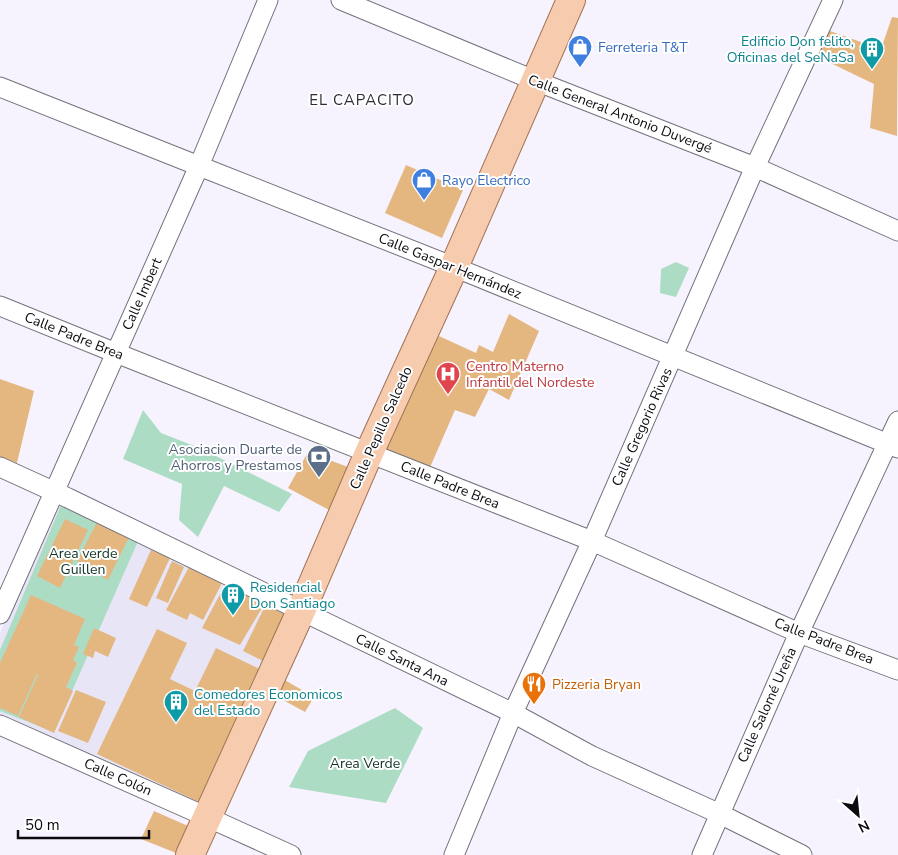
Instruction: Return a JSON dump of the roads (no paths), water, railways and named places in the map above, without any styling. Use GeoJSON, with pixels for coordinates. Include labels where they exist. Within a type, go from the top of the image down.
{"type":"FeatureCollection","features":[{"type":"Feature","properties":{"kind":"main road","name":"Calle Pepillo Salcedo"},"geometry":{"type":"LineString","coordinates":[[190,855],[301,611],[369,453],[454,267],[571,0]]}},
{"type":"Feature","properties":{"kind":"street","name":"Calle Imbert"},"geometry":{"type":"LineString","coordinates":[[0,614],[198,166],[268,0]]}},
{"type":"Feature","properties":{"kind":"street","name":"Calle General Antonio Duvergé"},"geometry":{"type":"LineString","coordinates":[[341,0],[536,81],[756,167],[898,231]]}},
{"type":"Feature","properties":{"kind":"street","name":"Calle Gregorio Rivas"},"geometry":{"type":"LineString","coordinates":[[454,855],[513,713],[592,541],[756,167],[833,0]]}},
{"type":"Feature","properties":{"kind":"street","name":"Calle Gaspar Hernández"},"geometry":{"type":"LineString","coordinates":[[0,86],[454,267],[893,446]]}},
{"type":"Feature","properties":{"kind":"street","name":"Calle Padre Brea"},"geometry":{"type":"LineString","coordinates":[[0,306],[592,541],[799,633],[898,670]]}},
{"type":"Feature","properties":{"kind":"street","name":"Calle Salomé Ureña"},"geometry":{"type":"LineString","coordinates":[[702,855],[799,633],[893,446],[898,421]]}},
{"type":"Feature","properties":{"kind":"street","name":"Calle Santa Ana"},"geometry":{"type":"LineString","coordinates":[[0,467],[513,713],[592,756],[720,814],[802,855]]}},
{"type":"Feature","properties":{"kind":"street","name":"Calle Colón"},"geometry":{"type":"LineString","coordinates":[[0,725],[291,855]]}},
{"type":"Feature","properties":{"kind":"place","name":"Ferreteria T&T"},"geometry":{"type":"Point","coordinates":[580,68]}},
{"type":"Feature","properties":{"kind":"place","name":"Edificio Don felito, Oficinas del SeNaSa"},"geometry":{"type":"Point","coordinates":[872,70]}},
{"type":"Feature","properties":{"kind":"place","name":"Rayo Electrico"},"geometry":{"type":"Point","coordinates":[424,201]}},
{"type":"Feature","properties":{"kind":"place","name":"Centro Materno Infantil del Nordeste"},"geometry":{"type":"Point","coordinates":[448,395]}},
{"type":"Feature","properties":{"kind":"place","name":"Asociacion Duarte de Ahorros y Prestamos"},"geometry":{"type":"Point","coordinates":[319,478]}},
{"type":"Feature","properties":{"kind":"place","name":"Residencial Don Santiago"},"geometry":{"type":"Point","coordinates":[233,616]}},
{"type":"Feature","properties":{"kind":"place","name":"Pizzeria Bryan"},"geometry":{"type":"Point","coordinates":[534,705]}},
{"type":"Feature","properties":{"kind":"place","name":"Comedores Economicos del Estado"},"geometry":{"type":"Point","coordinates":[176,723]}},
{"type":"Feature","properties":{"kind":"district","name":"EL CAPACITO"},"geometry":{"type":"Point","coordinates":[362,100]}},
{"type":"Feature","properties":{"kind":"park label","name":"Area verde Guillen"},"geometry":{"type":"Point","coordinates":[83,562]}},
{"type":"Feature","properties":{"kind":"park label","name":"Area Verde"},"geometry":{"type":"Point","coordinates":[365,763]}}]}
